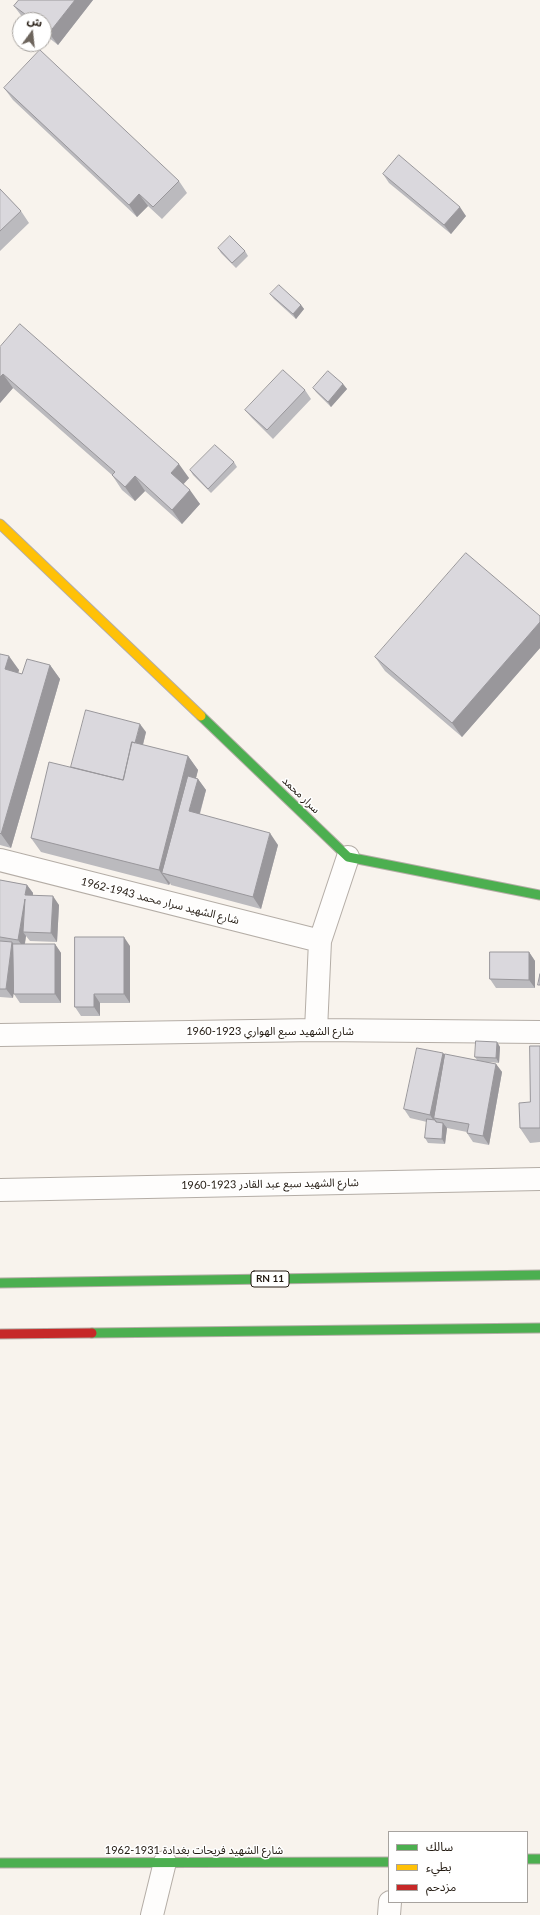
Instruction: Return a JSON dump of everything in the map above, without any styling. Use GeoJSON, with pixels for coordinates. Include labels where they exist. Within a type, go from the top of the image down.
{"type":"FeatureCollection","features":[{"type":"Feature","properties":{"kind":"main road","name":"سرار محمد"},"geometry":{"type":"LineString","coordinates":[[0,524],[96,614],[348,857]]}},
{"type":"Feature","properties":{"kind":"main road"},"geometry":{"type":"LineString","coordinates":[[348,857],[540,895]]}},
{"type":"Feature","properties":{"kind":"main road","name":"RN 11"},"geometry":{"type":"LineString","coordinates":[[0,1283],[540,1275]]}},
{"type":"Feature","properties":{"kind":"main road"},"geometry":{"type":"LineString","coordinates":[[0,1334],[540,1328]]}},
{"type":"Feature","properties":{"kind":"main road"},"geometry":{"type":"LineString","coordinates":[[528,1859],[540,1859]]}},
{"type":"Feature","properties":{"kind":"main road","name":"شارع الشهيد فريحات بغدادة 1931-1962"},"geometry":{"type":"LineString","coordinates":[[0,1863],[388,1862]]}},
{"type":"Feature","properties":{"kind":"street"},"geometry":{"type":"LineString","coordinates":[[316,1030],[320,941],[348,857]]}},
{"type":"Feature","properties":{"kind":"street","name":"شارع الشهيد سرار محمد 1943-1962"},"geometry":{"type":"LineString","coordinates":[[0,860],[320,941]]}},
{"type":"Feature","properties":{"kind":"street","name":"شارع الشهيد سبع الهواري 1923-1960"},"geometry":{"type":"LineString","coordinates":[[0,1035],[316,1030],[540,1032]]}},
{"type":"Feature","properties":{"kind":"street","name":"شارع الشهيد سبع عبد القادر 1923-1960"},"geometry":{"type":"LineString","coordinates":[[0,1190],[540,1179]]}},
{"type":"Feature","properties":{"kind":"street"},"geometry":{"type":"LineString","coordinates":[[152,1915],[165,1862]]}},
{"type":"Feature","properties":{"kind":"street"},"geometry":{"type":"LineString","coordinates":[[389,1915],[390,1903]]}},
{"type":"Feature","properties":{"kind":"building"},"geometry":{"type":"Polygon","coordinates":[[[19,0],[75,0],[52,29],[52,12],[22,12],[14,6],[19,0]]]}},
{"type":"Feature","properties":{"kind":"building"},"geometry":{"type":"Polygon","coordinates":[[[38,52],[42,52],[179,181],[153,207],[139,194],[129,205],[4,88],[38,52]]]}},
{"type":"Feature","properties":{"kind":"building"},"geometry":{"type":"Polygon","coordinates":[[[399,155],[460,207],[444,225],[383,174],[399,155]]]}},
{"type":"Feature","properties":{"kind":"building"},"geometry":{"type":"Polygon","coordinates":[[[0,189],[21,211],[0,231],[0,189]]]}},
{"type":"Feature","properties":{"kind":"building"},"geometry":{"type":"Polygon","coordinates":[[[230,236],[245,251],[232,263],[218,248],[230,236]]]}},
{"type":"Feature","properties":{"kind":"building"},"geometry":{"type":"Polygon","coordinates":[[[279,285],[301,305],[293,314],[270,294],[279,285]]]}},
{"type":"Feature","properties":{"kind":"building"},"geometry":{"type":"Polygon","coordinates":[[[20,324],[179,464],[171,473],[190,490],[172,510],[135,476],[125,487],[112,475],[115,472],[3,374],[0,377],[0,347],[20,324]]]}},
{"type":"Feature","properties":{"kind":"building"},"geometry":{"type":"Polygon","coordinates":[[[283,370],[305,390],[267,430],[245,410],[283,370]]]}},
{"type":"Feature","properties":{"kind":"building"},"geometry":{"type":"Polygon","coordinates":[[[328,371],[343,384],[328,402],[313,388],[328,371]]]}},
{"type":"Feature","properties":{"kind":"building"},"geometry":{"type":"Polygon","coordinates":[[[215,445],[234,462],[208,489],[190,470],[215,445]]]}},
{"type":"Feature","properties":{"kind":"building"},"geometry":{"type":"Polygon","coordinates":[[[466,553],[540,616],[540,622],[452,723],[375,657],[466,553]]]}},
{"type":"Feature","properties":{"kind":"building"},"geometry":{"type":"Polygon","coordinates":[[[0,654],[9,656],[5,669],[22,674],[27,659],[50,665],[1,834],[0,833],[0,654]]]}},
{"type":"Feature","properties":{"kind":"building"},"geometry":{"type":"Polygon","coordinates":[[[86,710],[140,724],[135,743],[132,742],[123,780],[71,767],[86,710]]]}},
{"type":"Feature","properties":{"kind":"building"},"geometry":{"type":"Polygon","coordinates":[[[132,742],[188,756],[159,870],[31,838],[49,762],[123,780],[132,742]]]}},
{"type":"Feature","properties":{"kind":"building"},"geometry":{"type":"Polygon","coordinates":[[[188,776],[198,779],[189,811],[270,833],[253,897],[162,873],[188,776]]]}},
{"type":"Feature","properties":{"kind":"building"},"geometry":{"type":"Polygon","coordinates":[[[0,880],[27,885],[25,895],[53,896],[51,933],[23,932],[25,899],[18,940],[0,937],[0,880]]]}},
{"type":"Feature","properties":{"kind":"building"},"geometry":{"type":"Polygon","coordinates":[[[75,937],[124,937],[124,994],[94,994],[94,1007],[75,1007],[75,937]]]}},
{"type":"Feature","properties":{"kind":"building"},"geometry":{"type":"Polygon","coordinates":[[[0,941],[12,942],[6,989],[0,989],[0,941]]]}},
{"type":"Feature","properties":{"kind":"building"},"geometry":{"type":"Polygon","coordinates":[[[13,944],[55,944],[55,994],[14,994],[13,944]]]}},
{"type":"Feature","properties":{"kind":"building"},"geometry":{"type":"Polygon","coordinates":[[[490,952],[529,952],[529,980],[490,979],[490,952]]]}},
{"type":"Feature","properties":{"kind":"building"},"geometry":{"type":"Polygon","coordinates":[[[540,974],[540,985],[538,985],[540,974]]]}},
{"type":"Feature","properties":{"kind":"building"},"geometry":{"type":"Polygon","coordinates":[[[476,1041],[497,1042],[496,1058],[475,1057],[476,1041]]]}},
{"type":"Feature","properties":{"kind":"building"},"geometry":{"type":"Polygon","coordinates":[[[530,1046],[540,1046],[540,1128],[520,1128],[519,1103],[530,1102],[530,1046]]]}},
{"type":"Feature","properties":{"kind":"building"},"geometry":{"type":"Polygon","coordinates":[[[417,1048],[443,1053],[430,1115],[404,1109],[417,1048]]]}},
{"type":"Feature","properties":{"kind":"building"},"geometry":{"type":"Polygon","coordinates":[[[445,1054],[496,1064],[483,1136],[467,1133],[469,1124],[434,1118],[445,1054]]]}},
{"type":"Feature","properties":{"kind":"building"},"geometry":{"type":"Polygon","coordinates":[[[427,1119],[443,1123],[442,1139],[425,1138],[427,1119]]]}},
{"type":"Feature","properties":{"kind":"traffic: fast"},"geometry":{"type":"LineString","coordinates":[[201,716],[348,857],[540,895]]}},
{"type":"Feature","properties":{"kind":"traffic: fast"},"geometry":{"type":"LineString","coordinates":[[0,1283],[540,1275]]}},
{"type":"Feature","properties":{"kind":"traffic: fast"},"geometry":{"type":"LineString","coordinates":[[92,1333],[540,1328]]}},
{"type":"Feature","properties":{"kind":"traffic: fast"},"geometry":{"type":"LineString","coordinates":[[528,1859],[540,1859]]}},
{"type":"Feature","properties":{"kind":"traffic: fast"},"geometry":{"type":"LineString","coordinates":[[0,1863],[388,1862]]}},
{"type":"Feature","properties":{"kind":"traffic: slow"},"geometry":{"type":"LineString","coordinates":[[0,524],[201,716]]}},
{"type":"Feature","properties":{"kind":"traffic: jam"},"geometry":{"type":"LineString","coordinates":[[0,1334],[92,1333]]}}]}
